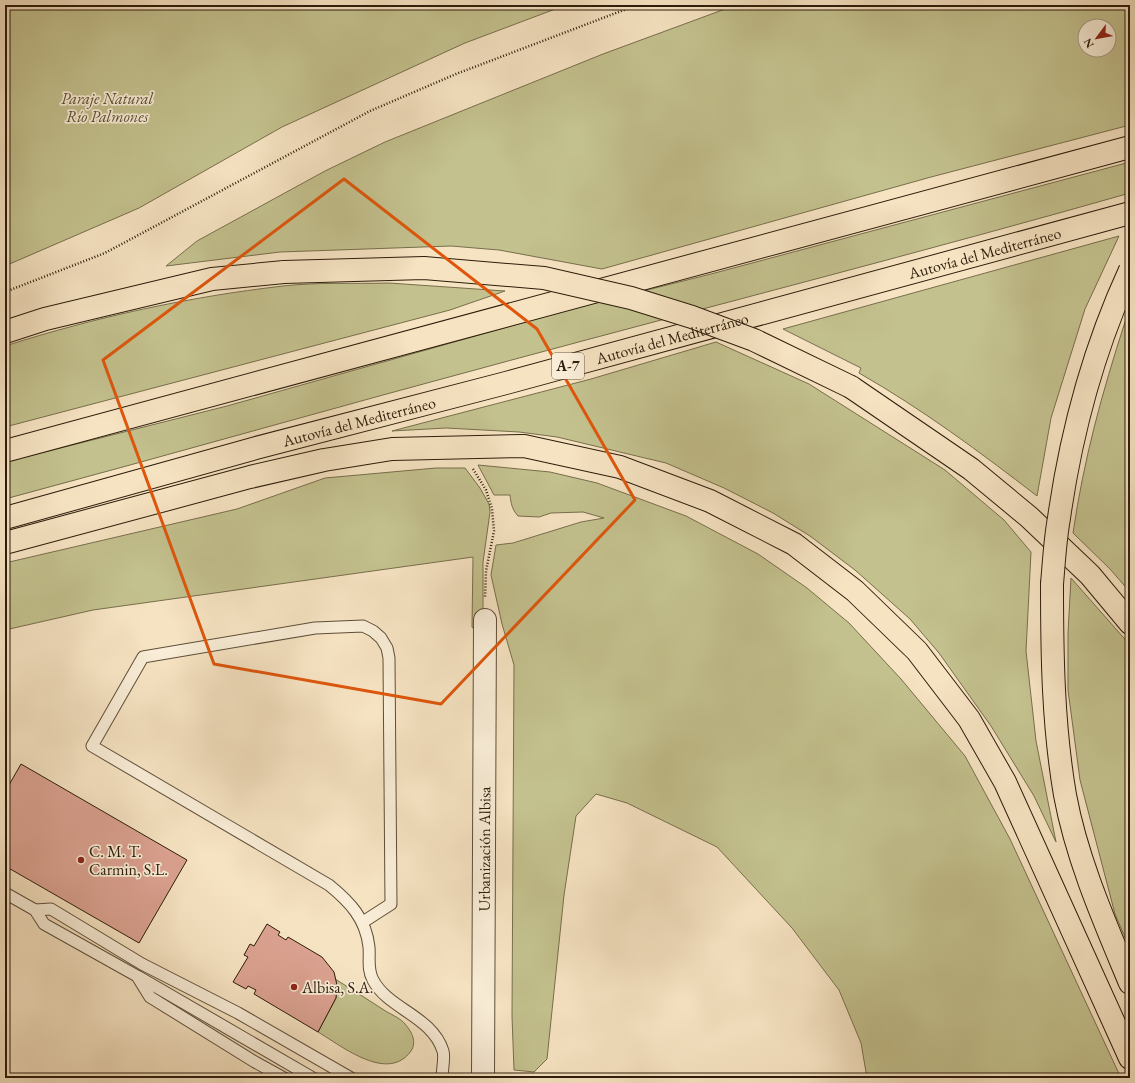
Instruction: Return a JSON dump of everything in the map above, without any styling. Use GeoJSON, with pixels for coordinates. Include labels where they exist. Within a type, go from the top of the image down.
{"type":"FeatureCollection","features":[{"type":"Feature","properties":{"kind":"highway"},"geometry":{"type":"LineString","coordinates":[[5,451],[1130,147]]}},
{"type":"Feature","properties":{"kind":"highway","name":"Autovía del Mediterráneo"},"geometry":{"type":"LineString","coordinates":[[5,518],[256,448],[506,383],[1130,213]]}},
{"type":"Feature","properties":{"kind":"highway"},"geometry":{"type":"LineString","coordinates":[[5,332],[52,318],[212,279],[284,272],[424,268],[544,278],[631,298],[692,317],[754,340],[850,388],[970,469],[1029,517],[1090,575],[1130,623]]}},
{"type":"Feature","properties":{"kind":"highway"},"geometry":{"type":"LineString","coordinates":[[1130,270],[1113,307],[1085,396],[1065,478],[1058,519],[1052,584],[1053,693],[1065,796],[1082,857],[1104,920],[1130,983]]}},
{"type":"Feature","properties":{"kind":"highway"},"geometry":{"type":"LineString","coordinates":[[5,543],[250,477],[324,460],[392,449],[524,446],[620,467],[710,501],[794,544],[855,591],[917,651],[969,719],[1006,782],[1130,1058]]}},
{"type":"Feature","properties":{"kind":"street","name":"Urbanización Albisa"},"geometry":{"type":"LineString","coordinates":[[483,1078],[485,620]]}},
{"type":"Feature","properties":{"kind":"lane"},"geometry":{"type":"LineString","coordinates":[[363,922],[391,904],[389,658],[387,648],[373,631],[363,626],[315,628],[143,657],[92,746],[330,885],[349,901],[363,922],[369,947],[368,964],[373,980],[383,994],[418,1018],[433,1033],[443,1051],[442,1078]]}},
{"type":"Feature","properties":{"kind":"lane"},"geometry":{"type":"LineString","coordinates":[[5,893],[35,910],[44,924],[313,1078]]}},
{"type":"Feature","properties":{"kind":"lane"},"geometry":{"type":"LineString","coordinates":[[35,910],[51,909],[142,964],[238,1012],[351,1078]]}},
{"type":"Feature","properties":{"kind":"lane"},"geometry":{"type":"LineString","coordinates":[[137,976],[150,996],[254,1062],[284,1078]]}},
{"type":"Feature","properties":{"kind":"path"},"geometry":{"type":"LineString","coordinates":[[5,292],[105,253],[370,111],[456,74],[637,5]]}},
{"type":"Feature","properties":{"kind":"path"},"geometry":{"type":"LineString","coordinates":[[454,447],[472,468],[486,490],[492,509],[494,531],[486,571],[485,620]]}},
{"type":"Feature","properties":{"kind":"highlighted area"},"geometry":{"type":"Polygon","coordinates":[[[344,179],[537,329],[635,500],[441,704],[214,664],[103,360],[344,179]]]}},
{"type":"Feature","properties":{"kind":"green space","name":"Paraje Natural Río Palmones"},"geometry":{"type":"Polygon","coordinates":[[[5,5],[566,5],[465,43],[282,127],[139,208],[5,266],[5,5]]]}},
{"type":"Feature","properties":{"kind":"green space"},"geometry":{"type":"Polygon","coordinates":[[[736,5],[1130,5],[1130,125],[931,177],[602,269],[499,250],[451,246],[280,252],[166,266],[197,241],[325,171],[385,142],[603,54],[736,5]]]}},
{"type":"Feature","properties":{"kind":"green space"},"geometry":{"type":"Polygon","coordinates":[[[1130,162],[1130,193],[445,378],[5,499],[5,462],[227,406],[575,308],[711,274],[1130,162]]]}},
{"type":"Feature","properties":{"kind":"green space"},"geometry":{"type":"Polygon","coordinates":[[[1119,236],[1085,309],[1051,418],[1037,496],[950,432],[905,401],[859,373],[861,368],[783,329],[1119,236]]]}},
{"type":"Feature","properties":{"kind":"green space"},"geometry":{"type":"Polygon","coordinates":[[[389,283],[505,291],[450,310],[5,427],[5,346],[108,317],[212,296],[296,285],[389,283]]]}},
{"type":"Feature","properties":{"kind":"green space"},"geometry":{"type":"Polygon","coordinates":[[[1130,311],[1130,592],[1110,569],[1073,533],[1077,505],[1094,426],[1125,322],[1130,311]]]}},
{"type":"Feature","properties":{"kind":"green space"},"geometry":{"type":"Polygon","coordinates":[[[716,342],[809,384],[945,470],[1004,520],[1031,552],[1026,651],[1036,741],[1056,842],[1034,796],[991,726],[939,653],[910,619],[855,570],[810,536],[773,513],[724,488],[666,463],[557,437],[519,432],[446,428],[392,431],[591,379],[716,342]]]}},
{"type":"Feature","properties":{"kind":"green space"},"geometry":{"type":"Polygon","coordinates":[[[478,465],[550,472],[597,483],[686,516],[758,554],[807,588],[849,623],[901,679],[965,756],[1010,839],[1121,1078],[867,1078],[861,1043],[839,990],[792,928],[717,847],[627,803],[596,794],[576,816],[564,895],[547,1059],[534,1072],[514,1070],[512,1016],[514,665],[502,624],[491,575],[496,545],[513,543],[581,522],[604,518],[583,512],[551,513],[539,517],[518,516],[512,506],[510,495],[494,495],[478,465]]]}},
{"type":"Feature","properties":{"kind":"green space"},"geometry":{"type":"Polygon","coordinates":[[[436,468],[465,468],[480,488],[489,504],[490,512],[483,562],[483,627],[478,634],[472,627],[473,557],[93,610],[5,630],[5,563],[237,509],[325,478],[436,468]]]}},
{"type":"Feature","properties":{"kind":"green space"},"geometry":{"type":"Polygon","coordinates":[[[1071,578],[1130,645],[1130,949],[1115,914],[1080,780],[1068,690],[1068,633],[1071,578]]]}},
{"type":"Feature","properties":{"kind":"green space"},"geometry":{"type":"Polygon","coordinates":[[[335,979],[401,1020],[412,1034],[414,1044],[411,1051],[401,1060],[390,1064],[378,1063],[352,1053],[318,1032],[336,998],[335,979]]]}},
{"type":"Feature","properties":{"kind":"building"},"geometry":{"type":"Polygon","coordinates":[[[21,764],[187,860],[139,943],[5,866],[5,792],[21,764]]]}},
{"type":"Feature","properties":{"kind":"building"},"geometry":{"type":"Polygon","coordinates":[[[267,924],[280,932],[278,935],[286,940],[288,937],[322,957],[334,972],[337,985],[336,998],[318,1032],[254,994],[256,990],[248,986],[246,989],[233,982],[248,957],[244,955],[250,944],[254,946],[267,924]]]}},
{"type":"Feature","properties":{"kind":"place","name":"C. M. T. Carmin, S.L."},"geometry":{"type":"Point","coordinates":[81,860]}},
{"type":"Feature","properties":{"kind":"place","name":"Albisa, S.A."},"geometry":{"type":"Point","coordinates":[294,987]}}]}
